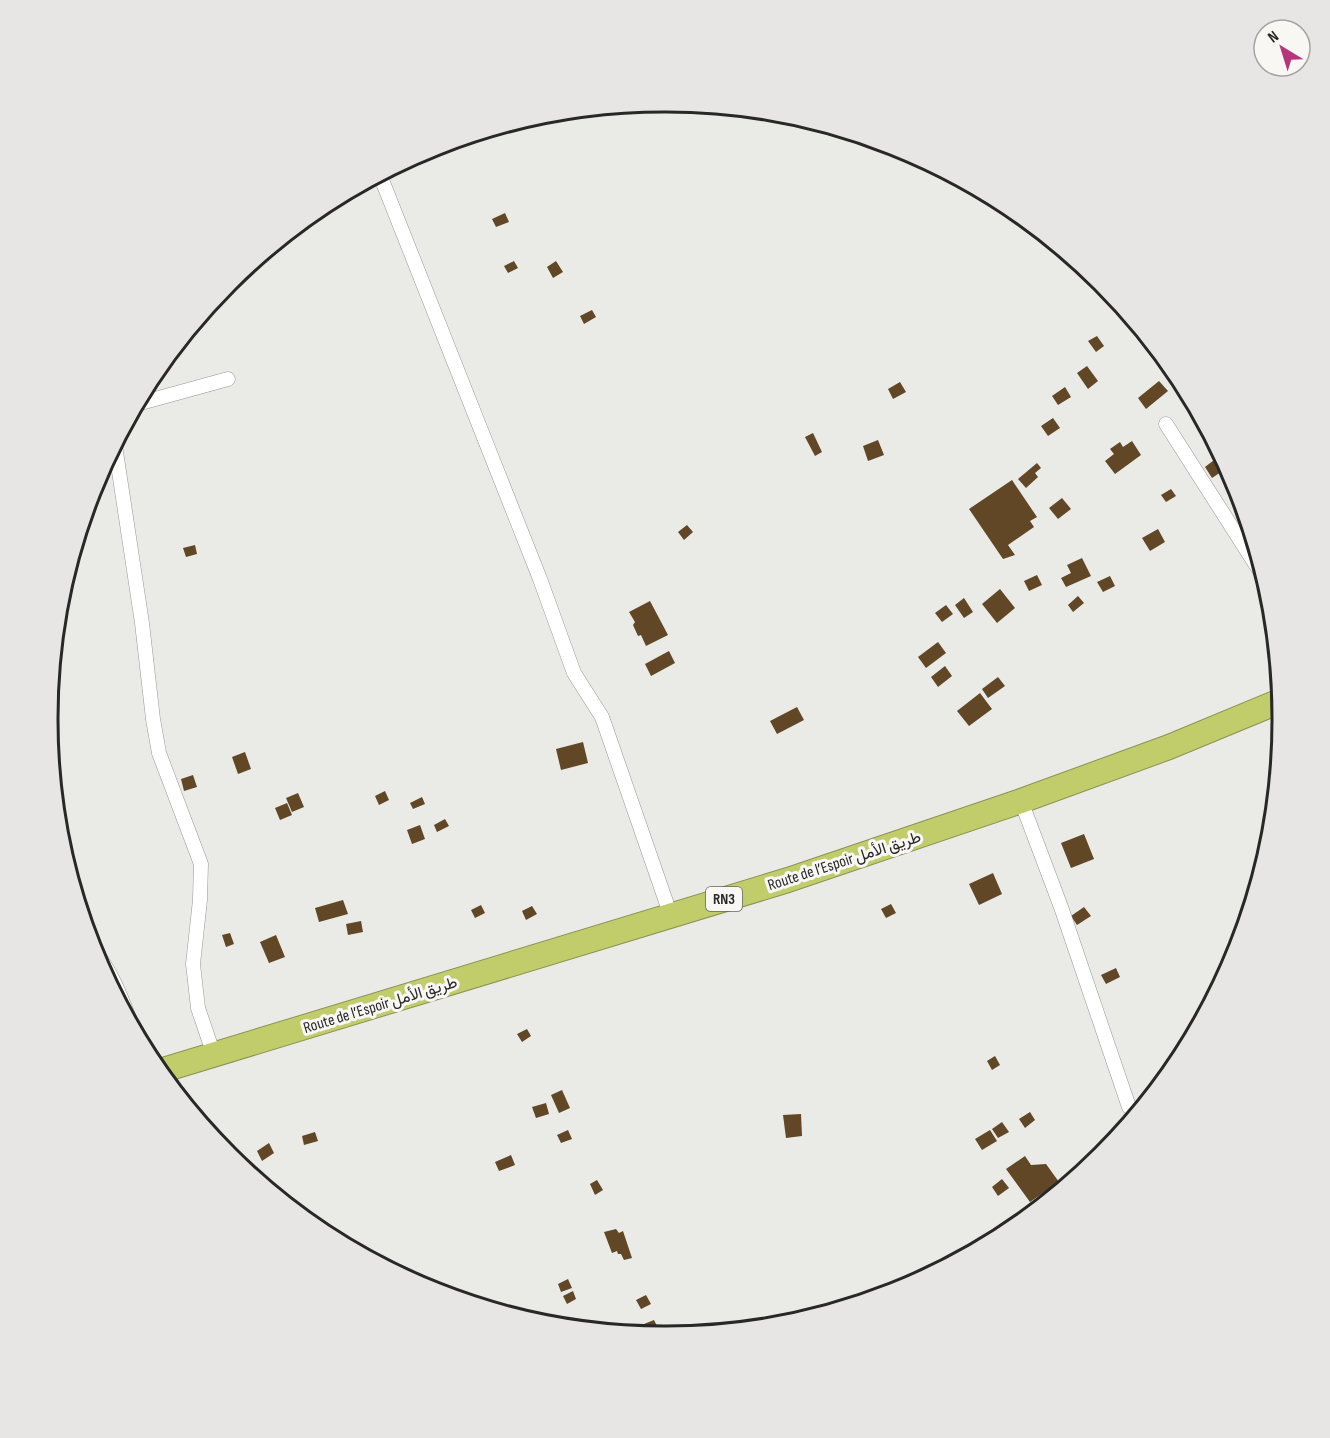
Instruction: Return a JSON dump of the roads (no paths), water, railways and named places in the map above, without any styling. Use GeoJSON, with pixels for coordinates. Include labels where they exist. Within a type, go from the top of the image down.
{"type":"FeatureCollection","features":[{"type":"Feature","properties":{"kind":"highway","name":"Route de l’Espoir طريق الأمل"},"geometry":{"type":"LineString","coordinates":[[170,1068],[788,880],[1021,801],[1169,747],[1271,705]]}},
{"type":"Feature","properties":{"kind":"street"},"geometry":{"type":"LineString","coordinates":[[383,183],[540,579],[574,673],[602,717],[671,916]]}},
{"type":"Feature","properties":{"kind":"street"},"geometry":{"type":"LineString","coordinates":[[150,401],[228,379]]}},
{"type":"Feature","properties":{"kind":"street"},"geometry":{"type":"LineString","coordinates":[[1166,424],[1248,552]]}},
{"type":"Feature","properties":{"kind":"street"},"geometry":{"type":"LineString","coordinates":[[117,460],[159,753],[201,864],[200,900],[193,964],[198,1008],[214,1055]]}},
{"type":"Feature","properties":{"kind":"street"},"geometry":{"type":"LineString","coordinates":[[1021,801],[1061,907],[1129,1107]]}}]}
